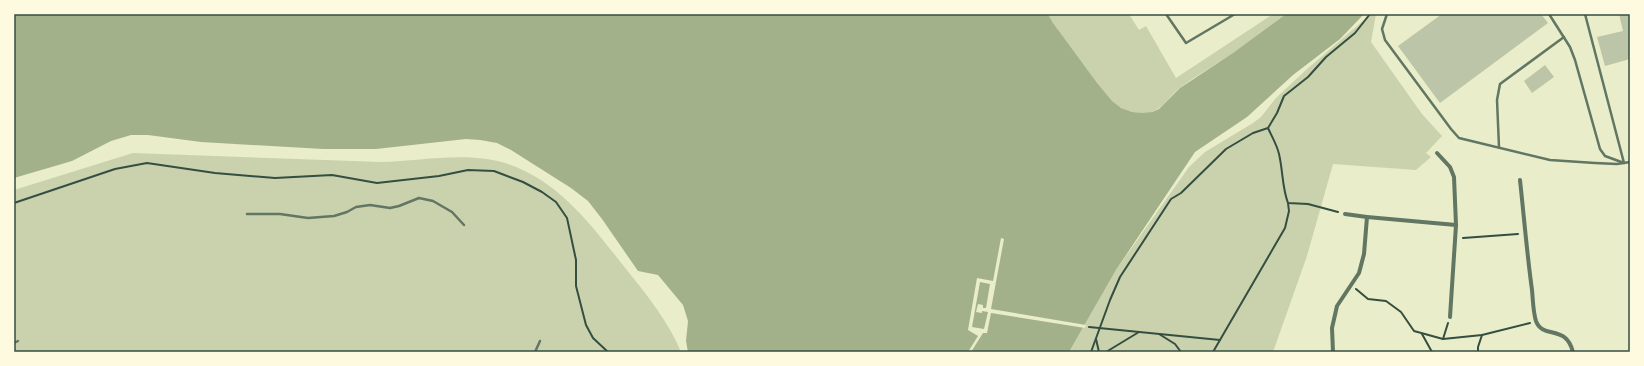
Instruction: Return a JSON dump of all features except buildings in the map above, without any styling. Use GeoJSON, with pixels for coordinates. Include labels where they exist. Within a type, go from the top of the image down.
{"type":"FeatureCollection","features":[{"type":"Feature","properties":{"kind":"street"},"geometry":{"type":"LineString","coordinates":[[1437,153],[1450,167],[1454,177],[1456,225],[1450,317]]}},
{"type":"Feature","properties":{"kind":"street"},"geometry":{"type":"LineString","coordinates":[[1520,180],[1536,321],[1541,328],[1565,337],[1571,345],[1573,352]]}},
{"type":"Feature","properties":{"kind":"street"},"geometry":{"type":"LineString","coordinates":[[1345,214],[1456,225]]}},
{"type":"Feature","properties":{"kind":"street"},"geometry":{"type":"LineString","coordinates":[[1333,352],[1332,328],[1337,306],[1352,286],[1359,273],[1364,254],[1367,217]]}},
{"type":"Feature","properties":{"kind":"lane"},"geometry":{"type":"LineString","coordinates":[[1166,14],[1186,43],[1235,14]]}},
{"type":"Feature","properties":{"kind":"lane"},"geometry":{"type":"LineString","coordinates":[[1387,14],[1382,29],[1386,40],[1456,135],[1467,141],[1515,150],[1536,158],[1584,163],[1630,162]]}},
{"type":"Feature","properties":{"kind":"lane"},"geometry":{"type":"LineString","coordinates":[[1549,14],[1564,38],[1575,60],[1600,149],[1605,156],[1624,163]]}},
{"type":"Feature","properties":{"kind":"lane"},"geometry":{"type":"LineString","coordinates":[[1585,14],[1624,163]]}},
{"type":"Feature","properties":{"kind":"lane"},"geometry":{"type":"LineString","coordinates":[[1499,147],[1498,96],[1500,84],[1564,38]]}},
{"type":"Feature","properties":{"kind":"lane"},"geometry":{"type":"LineString","coordinates":[[248,214],[280,214],[308,218],[334,216],[347,212],[356,207],[370,205],[390,208],[419,198],[433,201],[452,212],[464,225]]}},
{"type":"Feature","properties":{"kind":"lane"},"geometry":{"type":"LineString","coordinates":[[534,352],[540,341]]}},
{"type":"Feature","properties":{"kind":"lane"},"geometry":{"type":"LineString","coordinates":[[14,343],[18,342]]}},
{"type":"Feature","properties":{"kind":"path"},"geometry":{"type":"LineString","coordinates":[[1091,352],[1120,277],[1171,199],[1181,193],[1226,149],[1253,133],[1268,128],[1277,113],[1284,96],[1308,77],[1326,57],[1355,33],[1370,14]]}},
{"type":"Feature","properties":{"kind":"path"},"geometry":{"type":"LineString","coordinates":[[1213,352],[1284,228],[1289,211],[1279,154],[1275,141],[1268,128]]}},
{"type":"Feature","properties":{"kind":"path"},"geometry":{"type":"LineString","coordinates":[[1288,203],[1308,204],[1345,214]]}},
{"type":"Feature","properties":{"kind":"path"},"geometry":{"type":"LineString","coordinates":[[1455,239],[1525,233]]}},
{"type":"Feature","properties":{"kind":"path"},"geometry":{"type":"LineString","coordinates":[[1352,286],[1368,298],[1386,301],[1401,312],[1414,331],[1443,339],[1482,335],[1536,321]]}},
{"type":"Feature","properties":{"kind":"path"},"geometry":{"type":"LineString","coordinates":[[1443,339],[1450,317]]}},
{"type":"Feature","properties":{"kind":"path"},"geometry":{"type":"LineString","coordinates":[[1089,327],[1220,340]]}},
{"type":"Feature","properties":{"kind":"path"},"geometry":{"type":"LineString","coordinates":[[1106,352],[1139,332]]}},
{"type":"Feature","properties":{"kind":"path"},"geometry":{"type":"LineString","coordinates":[[1157,333],[1175,344],[1181,352]]}},
{"type":"Feature","properties":{"kind":"path"},"geometry":{"type":"LineString","coordinates":[[1421,333],[1432,352]]}},
{"type":"Feature","properties":{"kind":"path"},"geometry":{"type":"LineString","coordinates":[[1478,352],[1478,346],[1482,335]]}},
{"type":"Feature","properties":{"kind":"path"},"geometry":{"type":"LineString","coordinates":[[1096,338],[1099,352]]}},
{"type":"Feature","properties":{"kind":"shaded area"},"geometry":{"type":"Polygon","coordinates":[[[14,14],[1048,14],[1097,83],[1112,101],[1121,108],[1132,112],[1142,113],[1152,112],[1159,109],[1180,88],[1233,53],[1286,14],[1364,14],[1340,39],[1293,75],[1247,117],[1195,152],[1116,270],[1069,352],[688,352],[686,341],[688,321],[683,305],[658,275],[638,271],[588,201],[571,188],[511,150],[497,143],[466,139],[376,149],[323,149],[201,142],[148,135],[131,135],[111,141],[72,161],[14,178],[14,14]]]}},
{"type":"Feature","properties":{"kind":"shaded area"},"geometry":{"type":"Polygon","coordinates":[[[1048,14],[1129,14],[1139,30],[1146,26],[1176,78],[1273,14],[1286,14],[1232,54],[1181,87],[1158,109],[1142,113],[1121,108],[1104,93],[1076,56],[1048,14]]]}},
{"type":"Feature","properties":{"kind":"shaded area"},"geometry":{"type":"Polygon","coordinates":[[[1371,14],[1376,14],[1371,42],[1422,114],[1442,136],[1426,153],[1431,157],[1416,170],[1333,164],[1307,256],[1273,352],[1069,352],[1116,270],[1189,167],[1205,152],[1261,117],[1276,98],[1371,14]]]}},
{"type":"Feature","properties":{"kind":"shaded area"},"geometry":{"type":"Polygon","coordinates":[[[133,153],[381,162],[459,157],[490,159],[505,163],[542,181],[573,206],[587,221],[656,309],[670,330],[681,352],[14,352],[14,190],[133,153]]]}},
{"type":"Feature","properties":{"kind":"pier"},"geometry":{"type":"Polygon","coordinates":[[[1001,238],[1004,239],[991,309],[1086,325],[1085,328],[991,313],[987,333],[983,333],[971,352],[968,352],[978,336],[968,330],[977,278],[993,281],[1001,238]],[[980,282],[972,327],[984,329],[988,312],[976,312],[978,304],[983,305],[983,308],[986,308],[990,284],[980,282]]]}}]}
